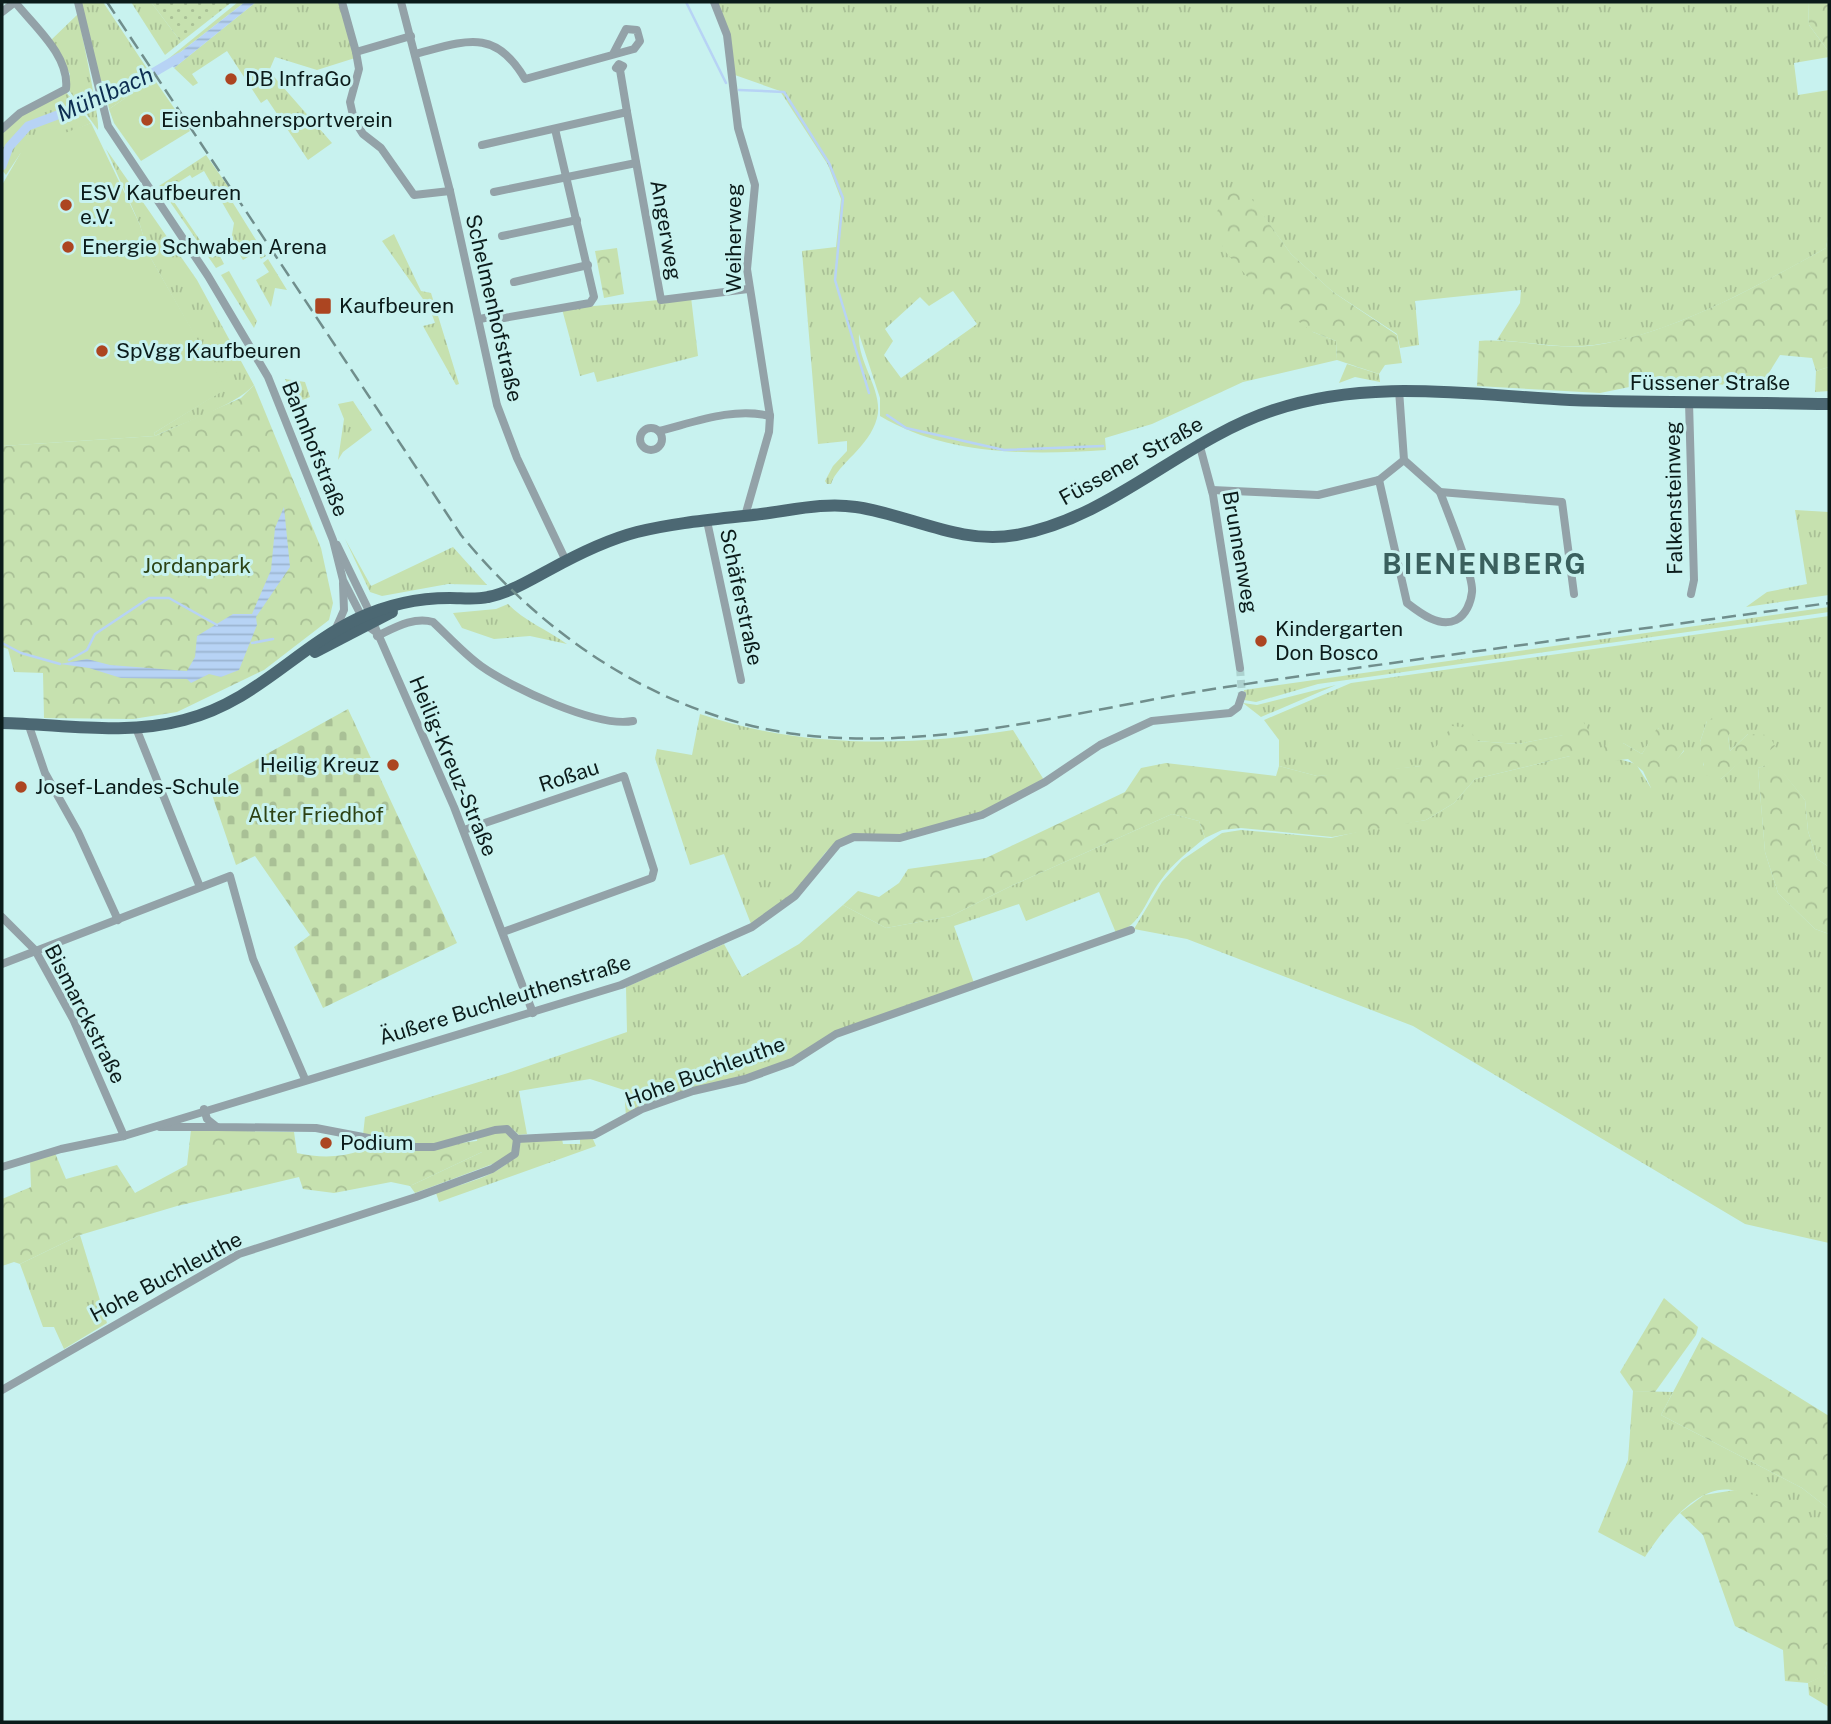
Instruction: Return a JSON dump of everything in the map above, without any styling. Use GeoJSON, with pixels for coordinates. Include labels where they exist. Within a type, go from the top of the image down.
{"type":"FeatureCollection","features":[{"type":"Feature","properties":{"kind":"main road","name":"Füssener Straße"},"geometry":{"type":"LineString","coordinates":[[371,624],[388,606],[425,599],[489,597],[603,542],[642,531],[707,521],[842,505],[884,512],[952,534],[988,537],[1017,535],[1082,514],[1199,443],[1260,415],[1333,396],[1399,390],[1619,402],[1829,404]]}},
{"type":"Feature","properties":{"kind":"main road"},"geometry":{"type":"LineString","coordinates":[[2,723],[136,728],[178,722],[207,714],[255,688],[329,635],[371,624]]}},
{"type":"Feature","properties":{"kind":"main road"},"geometry":{"type":"LineString","coordinates":[[290,664],[371,624]]}},
{"type":"Feature","properties":{"kind":"street"},"geometry":{"type":"LineString","coordinates":[[2,12],[15,2],[61,60],[68,75],[66,89],[20,113],[2,129]]}},
{"type":"Feature","properties":{"kind":"street","name":"Bahnhofstraße"},"geometry":{"type":"LineString","coordinates":[[78,2],[98,96],[113,135],[208,276],[268,377],[333,540],[343,580],[343,615],[329,635]]}},
{"type":"Feature","properties":{"kind":"street"},"geometry":{"type":"LineString","coordinates":[[342,2],[359,69],[350,102],[357,127],[382,148],[414,195],[450,191]]}},
{"type":"Feature","properties":{"kind":"street","name":"Schelmenhofstraße"},"geometry":{"type":"LineString","coordinates":[[401,2],[450,191],[497,405],[517,458],[566,561]]}},
{"type":"Feature","properties":{"kind":"street","name":"Weiherweg"},"geometry":{"type":"LineString","coordinates":[[714,2],[727,35],[738,128],[755,185],[747,268],[748,289],[769,416],[769,432],[745,516]]}},
{"type":"Feature","properties":{"kind":"street"},"geometry":{"type":"LineString","coordinates":[[356,52],[411,36]]}},
{"type":"Feature","properties":{"kind":"street"},"geometry":{"type":"LineString","coordinates":[[415,54],[469,41],[482,42],[498,47],[513,58],[525,79],[613,54]]}},
{"type":"Feature","properties":{"kind":"street","name":"Angerweg"},"geometry":{"type":"LineString","coordinates":[[620,71],[661,300],[748,289]]}},
{"type":"Feature","properties":{"kind":"street"},"geometry":{"type":"LineString","coordinates":[[482,145],[627,111]]}},
{"type":"Feature","properties":{"kind":"street"},"geometry":{"type":"LineString","coordinates":[[480,319],[499,315],[504,318],[590,303],[593,289],[555,129]]}},
{"type":"Feature","properties":{"kind":"street","name":"Angerweg"},"geometry":{"type":"LineString","coordinates":[[494,192],[636,163]]}},
{"type":"Feature","properties":{"kind":"street"},"geometry":{"type":"LineString","coordinates":[[502,236],[577,220]]}},
{"type":"Feature","properties":{"kind":"street"},"geometry":{"type":"LineString","coordinates":[[514,282],[587,265]]}},
{"type":"Feature","properties":{"kind":"street"},"geometry":{"type":"LineString","coordinates":[[1378,480],[1407,603],[1421,614],[1441,622],[1461,618],[1473,590],[1440,492],[1404,460],[1399,390]]}},
{"type":"Feature","properties":{"kind":"street","name":"Falkensteinweg"},"geometry":{"type":"LineString","coordinates":[[1689,402],[1694,579],[1691,594]]}},
{"type":"Feature","properties":{"kind":"street"},"geometry":{"type":"LineString","coordinates":[[659,430],[718,416],[756,413],[769,416]]}},
{"type":"Feature","properties":{"kind":"street","name":"Brunnenweg"},"geometry":{"type":"LineString","coordinates":[[1199,443],[1212,490],[1240,667]]}},
{"type":"Feature","properties":{"kind":"street"},"geometry":{"type":"LineString","coordinates":[[1212,490],[1318,495],[1378,480],[1404,460]]}},
{"type":"Feature","properties":{"kind":"street"},"geometry":{"type":"LineString","coordinates":[[1440,492],[1562,502],[1574,594]]}},
{"type":"Feature","properties":{"kind":"street","name":"Schäferstraße"},"geometry":{"type":"LineString","coordinates":[[707,521],[741,680]]}},
{"type":"Feature","properties":{"kind":"street","name":"Bahnhofstraße"},"geometry":{"type":"LineString","coordinates":[[333,540],[340,548],[371,624]]}},
{"type":"Feature","properties":{"kind":"street","name":"Bahnhofstraße"},"geometry":{"type":"LineString","coordinates":[[343,580],[371,624]]}},
{"type":"Feature","properties":{"kind":"street"},"geometry":{"type":"LineString","coordinates":[[371,624],[405,624],[425,619],[433,622],[479,665],[498,677],[594,720],[621,723],[633,721]]}},
{"type":"Feature","properties":{"kind":"street","name":"Heilig-Kreuz-Straße"},"geometry":{"type":"LineString","coordinates":[[371,624],[464,830],[533,1013]]}},
{"type":"Feature","properties":{"kind":"street","name":"Äußere Buchleuthenstraße"},"geometry":{"type":"LineString","coordinates":[[2,1167],[124,1136],[204,1109],[621,985],[752,927],[795,896],[825,855],[838,844],[853,837],[900,838],[982,815],[1045,782],[1112,739],[1162,719],[1230,713],[1238,707],[1242,695]]}},
{"type":"Feature","properties":{"kind":"street"},"geometry":{"type":"LineString","coordinates":[[28,723],[45,773],[78,832],[118,920]]}},
{"type":"Feature","properties":{"kind":"street"},"geometry":{"type":"LineString","coordinates":[[136,728],[200,887]]}},
{"type":"Feature","properties":{"kind":"street","name":"Roßau"},"geometry":{"type":"LineString","coordinates":[[464,830],[624,776],[654,870],[652,878],[503,932]]}},
{"type":"Feature","properties":{"kind":"street"},"geometry":{"type":"LineString","coordinates":[[2,964],[230,876],[253,959],[305,1079]]}},
{"type":"Feature","properties":{"kind":"street","name":"Bismarckstraße"},"geometry":{"type":"LineString","coordinates":[[2,917],[35,950],[73,1019],[124,1136]]}},
{"type":"Feature","properties":{"kind":"street","name":"Hohe Buchleuthe"},"geometry":{"type":"LineString","coordinates":[[2,1390],[239,1254],[416,1197],[492,1168],[516,1154],[517,1139],[594,1135],[642,1109],[692,1091],[746,1079],[792,1062],[836,1034],[1131,930]]}},
{"type":"Feature","properties":{"kind":"street"},"geometry":{"type":"LineString","coordinates":[[204,1109],[207,1119],[217,1127]]}},
{"type":"Feature","properties":{"kind":"street"},"geometry":{"type":"LineString","coordinates":[[150,1127],[316,1128],[415,1147],[435,1147],[507,1129],[517,1139]]}},
{"type":"Feature","properties":{"kind":"green space"},"geometry":{"type":"Polygon","coordinates":[[[81,2],[103,2],[154,79],[109,109],[104,81],[99,81],[81,2]]]}},
{"type":"Feature","properties":{"kind":"green space"},"geometry":{"type":"Polygon","coordinates":[[[131,2],[151,2],[181,42],[165,55],[131,2]]]}},
{"type":"Feature","properties":{"kind":"green space"},"geometry":{"type":"Polygon","coordinates":[[[151,2],[232,2],[181,42],[151,2]]]}},
{"type":"Feature","properties":{"kind":"green space"},"geometry":{"type":"Polygon","coordinates":[[[238,2],[245,2],[169,61],[168,59],[238,2]]]}},
{"type":"Feature","properties":{"kind":"green space"},"geometry":{"type":"Polygon","coordinates":[[[256,2],[339,2],[355,58],[317,70],[275,57],[269,71],[332,143],[308,160],[267,99],[261,103],[227,51],[192,74],[198,83],[193,86],[174,68],[256,2]]]}},
{"type":"Feature","properties":{"kind":"green space"},"geometry":{"type":"Polygon","coordinates":[[[716,2],[1808,2],[1809,25],[1829,52],[1829,57],[1794,63],[1798,95],[1829,90],[1829,230],[1826,248],[1773,277],[1714,307],[1623,340],[1570,346],[1497,340],[1520,303],[1521,290],[1415,301],[1419,345],[1400,348],[1397,334],[1333,292],[1291,254],[1242,187],[1313,332],[1336,341],[1337,360],[1243,382],[1152,424],[1105,438],[1106,450],[1019,452],[961,446],[933,439],[880,416],[880,398],[859,334],[862,356],[877,398],[877,418],[861,447],[840,469],[831,484],[827,484],[825,481],[833,466],[847,451],[847,441],[818,444],[802,251],[836,247],[841,199],[828,165],[780,91],[732,74],[716,2]],[[953,291],[929,306],[920,297],[885,329],[893,341],[884,355],[901,378],[977,324],[953,291]]]}},
{"type":"Feature","properties":{"kind":"green space"},"geometry":{"type":"Polygon","coordinates":[[[1808,2],[1829,2],[1829,52],[1809,25],[1808,2]]]}},
{"type":"Feature","properties":{"kind":"green space"},"geometry":{"type":"Polygon","coordinates":[[[78,14],[94,94],[98,130],[68,89],[70,74],[49,42],[78,14]]]}},
{"type":"Feature","properties":{"kind":"green space","name":"Eisenbahnersportverein"},"geometry":{"type":"Polygon","coordinates":[[[154,79],[190,131],[141,161],[114,123],[109,109],[154,79]]]}},
{"type":"Feature","properties":{"kind":"green space"},"geometry":{"type":"Polygon","coordinates":[[[66,92],[91,123],[20,154],[6,175],[2,170],[2,133],[21,115],[66,92]]]}},
{"type":"Feature","properties":{"kind":"green space"},"geometry":{"type":"Polygon","coordinates":[[[91,123],[140,225],[149,255],[226,389],[154,433],[155,436],[2,446],[2,185],[20,154],[42,130],[57,129],[65,133],[91,123]]]}},
{"type":"Feature","properties":{"kind":"green space"},"geometry":{"type":"Polygon","coordinates":[[[106,149],[197,280],[254,385],[221,407],[155,436],[154,433],[225,389],[149,255],[140,225],[106,149]]]}},
{"type":"Feature","properties":{"kind":"green space"},"geometry":{"type":"Polygon","coordinates":[[[206,155],[237,199],[233,203],[266,256],[261,259],[256,252],[243,260],[236,249],[232,251],[230,247],[234,223],[204,171],[192,178],[190,175],[166,190],[212,258],[219,254],[224,264],[216,268],[159,186],[206,155]]]}},
{"type":"Feature","properties":{"kind":"green space"},"geometry":{"type":"Polygon","coordinates":[[[1243,187],[1291,254],[1333,292],[1397,335],[1402,363],[1385,365],[1379,374],[1337,360],[1336,341],[1313,332],[1266,298],[1223,249],[1217,212],[1224,193],[1243,187]]]}},
{"type":"Feature","properties":{"kind":"green space"},"geometry":{"type":"Polygon","coordinates":[[[1829,230],[1829,367],[1816,371],[1812,358],[1780,355],[1765,379],[1644,384],[1600,393],[1477,386],[1479,341],[1581,346],[1626,339],[1656,330],[1715,306],[1826,248],[1829,230]]]}},
{"type":"Feature","properties":{"kind":"green space"},"geometry":{"type":"Polygon","coordinates":[[[394,234],[421,291],[431,293],[459,384],[456,385],[423,326],[435,323],[430,309],[382,241],[394,234]]]}},
{"type":"Feature","properties":{"kind":"green space"},"geometry":{"type":"Polygon","coordinates":[[[617,248],[624,294],[604,298],[595,251],[617,248]]]}},
{"type":"Feature","properties":{"kind":"green space"},"geometry":{"type":"Polygon","coordinates":[[[268,259],[287,290],[275,288],[271,307],[256,280],[269,272],[263,263],[268,259]]]}},
{"type":"Feature","properties":{"kind":"green space"},"geometry":{"type":"Polygon","coordinates":[[[229,271],[257,321],[254,328],[221,275],[229,271]]]}},
{"type":"Feature","properties":{"kind":"green space"},"geometry":{"type":"Polygon","coordinates":[[[691,297],[698,356],[597,382],[594,372],[580,376],[562,309],[691,297]]]}},
{"type":"Feature","properties":{"kind":"green space"},"geometry":{"type":"Polygon","coordinates":[[[1347,364],[1379,374],[1380,382],[1355,377],[1339,383],[1347,364]]]}},
{"type":"Feature","properties":{"kind":"green space"},"geometry":{"type":"Polygon","coordinates":[[[1829,367],[1829,391],[1815,392],[1816,371],[1829,367]]]}},
{"type":"Feature","properties":{"kind":"green space"},"geometry":{"type":"Polygon","coordinates":[[[1745,377],[1765,379],[1763,391],[1711,383],[1745,377]]]}},
{"type":"Feature","properties":{"kind":"green space"},"geometry":{"type":"Polygon","coordinates":[[[285,379],[305,382],[310,397],[300,401],[296,390],[291,392],[285,379]]]}},
{"type":"Feature","properties":{"kind":"green space","name":"Jordanpark"},"geometry":{"type":"Polygon","coordinates":[[[254,385],[321,548],[333,603],[329,620],[264,670],[177,712],[133,719],[44,718],[43,673],[14,672],[8,649],[2,647],[2,446],[155,436],[241,398],[254,385]]]}},
{"type":"Feature","properties":{"kind":"green space"},"geometry":{"type":"Polygon","coordinates":[[[353,401],[372,430],[343,452],[338,460],[344,419],[338,404],[353,401]]]}},
{"type":"Feature","properties":{"kind":"green space"},"geometry":{"type":"Polygon","coordinates":[[[1795,510],[1829,512],[1829,595],[1746,607],[1767,592],[1807,584],[1795,510]]]}},
{"type":"Feature","properties":{"kind":"green space"},"geometry":{"type":"Polygon","coordinates":[[[345,539],[371,586],[453,547],[487,585],[448,584],[382,596],[370,592],[345,539]]]}},
{"type":"Feature","properties":{"kind":"green space"},"geometry":{"type":"Polygon","coordinates":[[[508,604],[567,644],[530,636],[494,639],[462,628],[453,613],[496,609],[508,604]]]}},
{"type":"Feature","properties":{"kind":"green space"},"geometry":{"type":"Polygon","coordinates":[[[1829,607],[1829,612],[1318,684],[1256,702],[1244,700],[1244,690],[1829,607]]]}},
{"type":"Feature","properties":{"kind":"green space"},"geometry":{"type":"Polygon","coordinates":[[[1829,616],[1829,867],[1817,859],[1808,831],[1805,800],[1775,763],[1758,768],[1765,852],[1778,893],[1815,929],[1829,934],[1829,1243],[1745,1224],[1413,1026],[1187,939],[1134,929],[1162,882],[1182,860],[1222,833],[1241,830],[1331,838],[1426,820],[1454,803],[1475,779],[1570,756],[1564,735],[1518,744],[1476,741],[1421,766],[1353,774],[1317,776],[1279,766],[1279,740],[1264,720],[1351,683],[1829,616]],[[1707,721],[1700,742],[1704,755],[1703,765],[1721,779],[1747,755],[1748,734],[1730,751],[1728,736],[1707,721]],[[1658,728],[1642,754],[1623,743],[1619,759],[1636,764],[1651,788],[1684,751],[1682,742],[1674,742],[1658,728]]]}},
{"type":"Feature","properties":{"kind":"green space"},"geometry":{"type":"Polygon","coordinates":[[[1336,685],[1261,717],[1243,703],[1257,705],[1336,685]]]}},
{"type":"Feature","properties":{"kind":"green space","name":"Alter Friedhof"},"geometry":{"type":"Polygon","coordinates":[[[348,709],[457,943],[323,1008],[294,947],[310,935],[255,856],[236,865],[209,786],[348,709]]]}},
{"type":"Feature","properties":{"kind":"green space"},"geometry":{"type":"Polygon","coordinates":[[[700,714],[777,733],[855,741],[934,739],[1013,730],[1044,780],[982,814],[900,836],[837,842],[825,853],[794,894],[751,924],[724,854],[690,865],[655,758],[657,749],[692,755],[700,714]]]}},
{"type":"Feature","properties":{"kind":"green space"},"geometry":{"type":"Polygon","coordinates":[[[1579,715],[1589,731],[1591,747],[1570,756],[1475,779],[1454,803],[1426,820],[1332,837],[1241,828],[1222,830],[1205,838],[1199,821],[1172,814],[951,916],[886,928],[843,905],[858,891],[879,897],[899,883],[908,869],[986,858],[1125,792],[1141,768],[1166,763],[1276,776],[1279,766],[1317,776],[1421,766],[1452,726],[1470,728],[1476,741],[1518,744],[1563,735],[1579,715]]]}},
{"type":"Feature","properties":{"kind":"green space"},"geometry":{"type":"Polygon","coordinates":[[[1718,715],[1734,727],[1728,736],[1730,751],[1748,734],[1769,735],[1775,746],[1760,759],[1747,756],[1721,779],[1705,775],[1700,742],[1707,721],[1718,715]]]}},
{"type":"Feature","properties":{"kind":"green space"},"geometry":{"type":"Polygon","coordinates":[[[1657,728],[1670,731],[1675,742],[1683,742],[1684,750],[1674,764],[1681,776],[1675,788],[1665,794],[1651,788],[1643,771],[1628,759],[1612,761],[1602,758],[1603,749],[1609,741],[1623,743],[1642,754],[1657,728]]]}},
{"type":"Feature","properties":{"kind":"green space"},"geometry":{"type":"Polygon","coordinates":[[[1775,762],[1805,800],[1808,831],[1817,859],[1829,867],[1829,934],[1815,929],[1778,893],[1765,852],[1758,768],[1775,762]]]}},
{"type":"Feature","properties":{"kind":"green space"},"geometry":{"type":"Polygon","coordinates":[[[1172,814],[1199,821],[1205,838],[1166,874],[1132,924],[1116,933],[1099,892],[1026,921],[1019,904],[954,926],[974,983],[835,1033],[791,1060],[626,1116],[624,1090],[590,1079],[519,1091],[527,1134],[519,1135],[509,1126],[434,1144],[416,1145],[363,1135],[365,1117],[508,1073],[627,1032],[626,987],[724,944],[742,977],[799,944],[843,905],[886,928],[951,916],[1172,814]]]}},
{"type":"Feature","properties":{"kind":"green space"},"geometry":{"type":"Polygon","coordinates":[[[191,1130],[294,1132],[297,1153],[322,1156],[346,1155],[362,1150],[363,1140],[415,1149],[484,1140],[482,1152],[410,1186],[391,1182],[334,1193],[303,1189],[299,1177],[177,1206],[80,1235],[20,1264],[14,1262],[2,1266],[2,1199],[31,1187],[30,1160],[55,1153],[66,1179],[117,1165],[135,1193],[187,1165],[191,1130]]]}},
{"type":"Feature","properties":{"kind":"green space"},"geometry":{"type":"Polygon","coordinates":[[[496,1132],[506,1133],[514,1140],[513,1152],[506,1159],[415,1193],[410,1186],[482,1152],[476,1138],[496,1132]]]}},
{"type":"Feature","properties":{"kind":"green space"},"geometry":{"type":"Polygon","coordinates":[[[592,1137],[596,1146],[439,1202],[436,1193],[487,1176],[509,1162],[517,1153],[521,1141],[562,1139],[563,1144],[580,1144],[580,1138],[592,1137]]]}},
{"type":"Feature","properties":{"kind":"green space"},"geometry":{"type":"Polygon","coordinates":[[[80,1235],[107,1323],[64,1349],[54,1327],[43,1327],[20,1264],[80,1235]]]}},
{"type":"Feature","properties":{"kind":"green space"},"geometry":{"type":"Polygon","coordinates":[[[1664,1298],[1698,1327],[1696,1335],[1655,1392],[1633,1391],[1620,1372],[1664,1298]]]}},
{"type":"Feature","properties":{"kind":"green space"},"geometry":{"type":"Polygon","coordinates":[[[1702,1337],[1829,1416],[1829,1509],[1802,1488],[1661,1415],[1702,1337]]]}},
{"type":"Feature","properties":{"kind":"green space"},"geometry":{"type":"Polygon","coordinates":[[[1633,1391],[1673,1392],[1661,1415],[1802,1488],[1829,1509],[1829,1542],[1826,1535],[1771,1505],[1737,1491],[1723,1490],[1695,1500],[1683,1510],[1645,1557],[1598,1532],[1628,1460],[1633,1391]]]}},
{"type":"Feature","properties":{"kind":"green space"},"geometry":{"type":"Polygon","coordinates":[[[1735,1490],[1784,1503],[1826,1535],[1829,1542],[1829,1651],[1824,1676],[1808,1683],[1785,1681],[1783,1650],[1735,1626],[1703,1535],[1680,1513],[1704,1495],[1735,1490]]]}},
{"type":"Feature","properties":{"kind":"green space"},"geometry":{"type":"Polygon","coordinates":[[[1829,1651],[1829,1707],[1809,1695],[1808,1683],[1824,1675],[1829,1651]]]}},
{"type":"Feature","properties":{"kind":"water"},"geometry":{"type":"Polygon","coordinates":[[[245,2],[256,2],[174,68],[169,61],[245,2]]]}},
{"type":"Feature","properties":{"kind":"water"},"geometry":{"type":"Polygon","coordinates":[[[284,507],[290,567],[256,617],[257,625],[239,670],[221,677],[209,674],[191,683],[187,679],[121,678],[89,668],[60,664],[87,659],[110,665],[187,671],[195,657],[197,636],[233,614],[252,614],[271,570],[275,528],[284,507]]]}},
{"type":"Feature","properties":{"kind":"waterway"},"geometry":{"type":"LineString","coordinates":[[686,2],[726,83]]}},
{"type":"Feature","properties":{"kind":"waterway","name":"Mühlbach"},"geometry":{"type":"LineString","coordinates":[[2,166],[9,147],[28,126],[122,91],[180,57]]}},
{"type":"Feature","properties":{"kind":"waterway"},"geometry":{"type":"LineString","coordinates":[[739,90],[784,92],[829,163],[843,198],[835,280],[869,393]]}},
{"type":"Feature","properties":{"kind":"waterway"},"geometry":{"type":"LineString","coordinates":[[887,415],[906,428],[1004,450],[1103,446]]}},
{"type":"Feature","properties":{"kind":"waterway"},"geometry":{"type":"LineString","coordinates":[[69,660],[87,650],[95,634],[149,598],[169,598],[217,625]]}},
{"type":"Feature","properties":{"kind":"waterway"},"geometry":{"type":"LineString","coordinates":[[252,643],[273,639]]}},
{"type":"Feature","properties":{"kind":"waterway"},"geometry":{"type":"LineString","coordinates":[[2,643],[21,653],[60,664]]}},
{"type":"Feature","properties":{"kind":"tunnel"},"geometry":{"type":"LineString","coordinates":[[1240,668],[1242,695]]}},
{"type":"Feature","properties":{"kind":"railway"},"geometry":{"type":"LineString","coordinates":[[107,2],[461,535],[530,607],[568,638],[609,666],[652,690],[698,709],[745,724],[795,734],[903,738],[957,733],[1012,726],[1226,687],[1829,603]]}},
{"type":"Feature","properties":{"kind":"place","name":"DB InfraGo"},"geometry":{"type":"Point","coordinates":[231,79]}},
{"type":"Feature","properties":{"kind":"place","name":"Eisenbahnersportverein"},"geometry":{"type":"Point","coordinates":[147,120]}},
{"type":"Feature","properties":{"kind":"place","name":"ESV Kaufbeuren e.V."},"geometry":{"type":"Point","coordinates":[66,205]}},
{"type":"Feature","properties":{"kind":"place","name":"Energie Schwaben Arena"},"geometry":{"type":"Point","coordinates":[68,247]}},
{"type":"Feature","properties":{"kind":"place","name":"Kaufbeuren"},"geometry":{"type":"Point","coordinates":[323,306]}},
{"type":"Feature","properties":{"kind":"place","name":"SpVgg Kaufbeuren"},"geometry":{"type":"Point","coordinates":[102,351]}},
{"type":"Feature","properties":{"kind":"place","name":"Kindergarten Don Bosco"},"geometry":{"type":"Point","coordinates":[1261,641]}},
{"type":"Feature","properties":{"kind":"place","name":"Heilig Kreuz"},"geometry":{"type":"Point","coordinates":[393,765]}},
{"type":"Feature","properties":{"kind":"place","name":"Josef-Landes-Schule"},"geometry":{"type":"Point","coordinates":[21,787]}},
{"type":"Feature","properties":{"kind":"place","name":"Podium"},"geometry":{"type":"Point","coordinates":[326,1143]}},
{"type":"Feature","properties":{"kind":"district","name":"BIENENBERG"},"geometry":{"type":"Point","coordinates":[1485,564]}}]}
